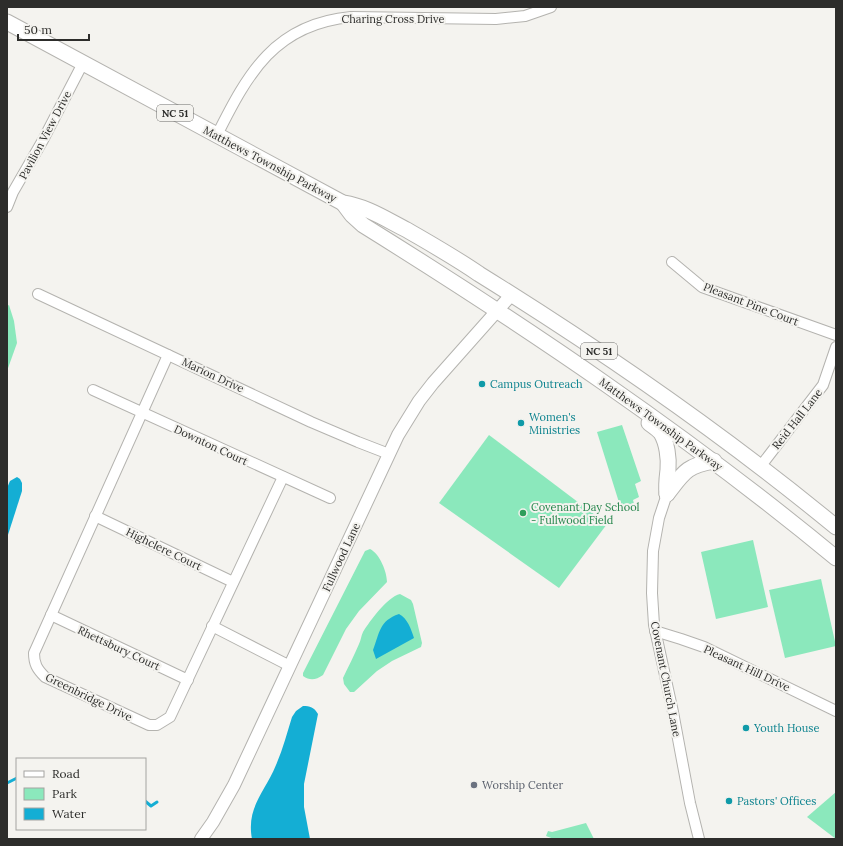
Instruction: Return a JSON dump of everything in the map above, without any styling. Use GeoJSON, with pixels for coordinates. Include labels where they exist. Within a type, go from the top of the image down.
{"type":"FeatureCollection","features":[{"type":"Feature","properties":{"kind":"main road","name":"Matthews Township Parkway"},"geometry":{"type":"LineString","coordinates":[[7,22],[344,203],[358,206],[373,212],[444,251],[624,368],[760,467],[836,527]]}},
{"type":"Feature","properties":{"kind":"main road","name":"Matthews Township Parkway"},"geometry":{"type":"LineString","coordinates":[[344,203],[352,215],[363,225],[497,310],[613,389],[780,511],[836,558]]}},
{"type":"Feature","properties":{"kind":"main road"},"geometry":{"type":"LineString","coordinates":[[613,389],[619,401],[661,434],[666,446],[668,458],[666,483],[667,494]]}},
{"type":"Feature","properties":{"kind":"main road"},"geometry":{"type":"LineString","coordinates":[[667,494],[687,470],[698,464],[714,462]]}},
{"type":"Feature","properties":{"kind":"street","name":"Charing Cross Drive"},"geometry":{"type":"LineString","coordinates":[[217,135],[253,71],[279,44],[313,25],[338,18],[352,17],[496,20],[525,16],[551,7]]}},
{"type":"Feature","properties":{"kind":"street","name":"Pavilion View Drive"},"geometry":{"type":"LineString","coordinates":[[7,207],[13,192],[43,140],[83,63]]}},
{"type":"Feature","properties":{"kind":"street","name":"Pleasant Pine Court"},"geometry":{"type":"LineString","coordinates":[[672,262],[702,287],[836,335]]}},
{"type":"Feature","properties":{"kind":"street","name":"Marion Drive"},"geometry":{"type":"LineString","coordinates":[[38,294],[312,422],[389,454]]}},
{"type":"Feature","properties":{"kind":"street","name":"Fullwood Lane"},"geometry":{"type":"LineString","coordinates":[[201,839],[213,822],[234,785],[398,435],[419,401],[512,294]]}},
{"type":"Feature","properties":{"kind":"street","name":"Reid Hall Lane"},"geometry":{"type":"LineString","coordinates":[[760,467],[823,385],[836,346]]}},
{"type":"Feature","properties":{"kind":"street","name":"Greenbridge Drive"},"geometry":{"type":"LineString","coordinates":[[168,355],[34,653],[34,662],[38,670],[45,677],[149,725],[157,726],[170,717],[283,477]]}},
{"type":"Feature","properties":{"kind":"street","name":"Downton Court"},"geometry":{"type":"LineString","coordinates":[[93,390],[330,498]]}},
{"type":"Feature","properties":{"kind":"street","name":"Covenant Church Lane"},"geometry":{"type":"LineString","coordinates":[[667,494],[659,518],[653,551],[652,593],[655,631],[699,839]]}},
{"type":"Feature","properties":{"kind":"street","name":"Highclere Court"},"geometry":{"type":"LineString","coordinates":[[95,516],[233,582]]}},
{"type":"Feature","properties":{"kind":"street","name":"Rhettsbury Court"},"geometry":{"type":"LineString","coordinates":[[51,615],[188,680]]}},
{"type":"Feature","properties":{"kind":"street"},"geometry":{"type":"LineString","coordinates":[[212,626],[290,666]]}},
{"type":"Feature","properties":{"kind":"street","name":"Pleasant Hill Drive"},"geometry":{"type":"LineString","coordinates":[[655,631],[704,648],[836,711]]}},
{"type":"Feature","properties":{"kind":"green space"},"geometry":{"type":"Polygon","coordinates":[[[9,305],[14,321],[17,343],[7,371],[7,306],[9,305]]]}},
{"type":"Feature","properties":{"kind":"green space"},"geometry":{"type":"Polygon","coordinates":[[[622,425],[641,481],[635,484],[639,497],[633,500],[635,508],[622,512],[597,432],[622,425]]]}},
{"type":"Feature","properties":{"kind":"green space","name":"Covenant Day School - Fullwood Field"},"geometry":{"type":"Polygon","coordinates":[[[489,435],[607,524],[559,588],[439,503],[489,435]]]}},
{"type":"Feature","properties":{"kind":"green space"},"geometry":{"type":"Polygon","coordinates":[[[753,540],[768,607],[716,619],[701,552],[753,540]]]}},
{"type":"Feature","properties":{"kind":"green space"},"geometry":{"type":"Polygon","coordinates":[[[370,549],[374,551],[380,559],[386,573],[387,582],[359,611],[346,629],[323,675],[318,678],[308,679],[303,676],[303,673],[365,551],[370,549]]]}},
{"type":"Feature","properties":{"kind":"green space"},"geometry":{"type":"Polygon","coordinates":[[[821,579],[836,646],[785,658],[769,590],[821,579]]]}},
{"type":"Feature","properties":{"kind":"green space"},"geometry":{"type":"Polygon","coordinates":[[[400,594],[411,600],[413,604],[422,643],[421,647],[392,661],[377,671],[354,692],[350,692],[344,684],[343,678],[360,642],[363,632],[384,604],[400,594]]]}},
{"type":"Feature","properties":{"kind":"green space"},"geometry":{"type":"Polygon","coordinates":[[[836,792],[836,839],[807,817],[836,792]]]}},
{"type":"Feature","properties":{"kind":"green space"},"geometry":{"type":"Polygon","coordinates":[[[586,823],[594,839],[554,839],[546,836],[548,831],[552,832],[586,823]]]}},
{"type":"Feature","properties":{"kind":"water"},"geometry":{"type":"Polygon","coordinates":[[[17,477],[22,483],[22,491],[7,538],[7,488],[10,481],[17,477]]]}},
{"type":"Feature","properties":{"kind":"water"},"geometry":{"type":"Polygon","coordinates":[[[399,614],[407,621],[414,638],[376,659],[373,650],[381,628],[387,620],[399,614]]]}},
{"type":"Feature","properties":{"kind":"water"},"geometry":{"type":"Polygon","coordinates":[[[303,706],[312,707],[318,714],[304,784],[304,807],[310,839],[252,839],[251,828],[254,809],[272,775],[285,741],[292,717],[296,711],[303,706]]]}},
{"type":"Feature","properties":{"kind":"waterway"},"geometry":{"type":"LineString","coordinates":[[7,783],[16,778]]}},
{"type":"Feature","properties":{"kind":"waterway"},"geometry":{"type":"LineString","coordinates":[[146,802],[151,806],[157,802]]}},
{"type":"Feature","properties":{"kind":"place","name":"Campus Outreach"},"geometry":{"type":"Point","coordinates":[482,384]}},
{"type":"Feature","properties":{"kind":"place","name":"Women's Ministries"},"geometry":{"type":"Point","coordinates":[521,423]}},
{"type":"Feature","properties":{"kind":"place","name":"Covenant Day School - Fullwood Field"},"geometry":{"type":"Point","coordinates":[523,513]}},
{"type":"Feature","properties":{"kind":"place","name":"Youth House"},"geometry":{"type":"Point","coordinates":[746,728]}},
{"type":"Feature","properties":{"kind":"place","name":"Worship Center"},"geometry":{"type":"Point","coordinates":[474,785]}},
{"type":"Feature","properties":{"kind":"place","name":"Pastors' Offices"},"geometry":{"type":"Point","coordinates":[729,801]}}]}
